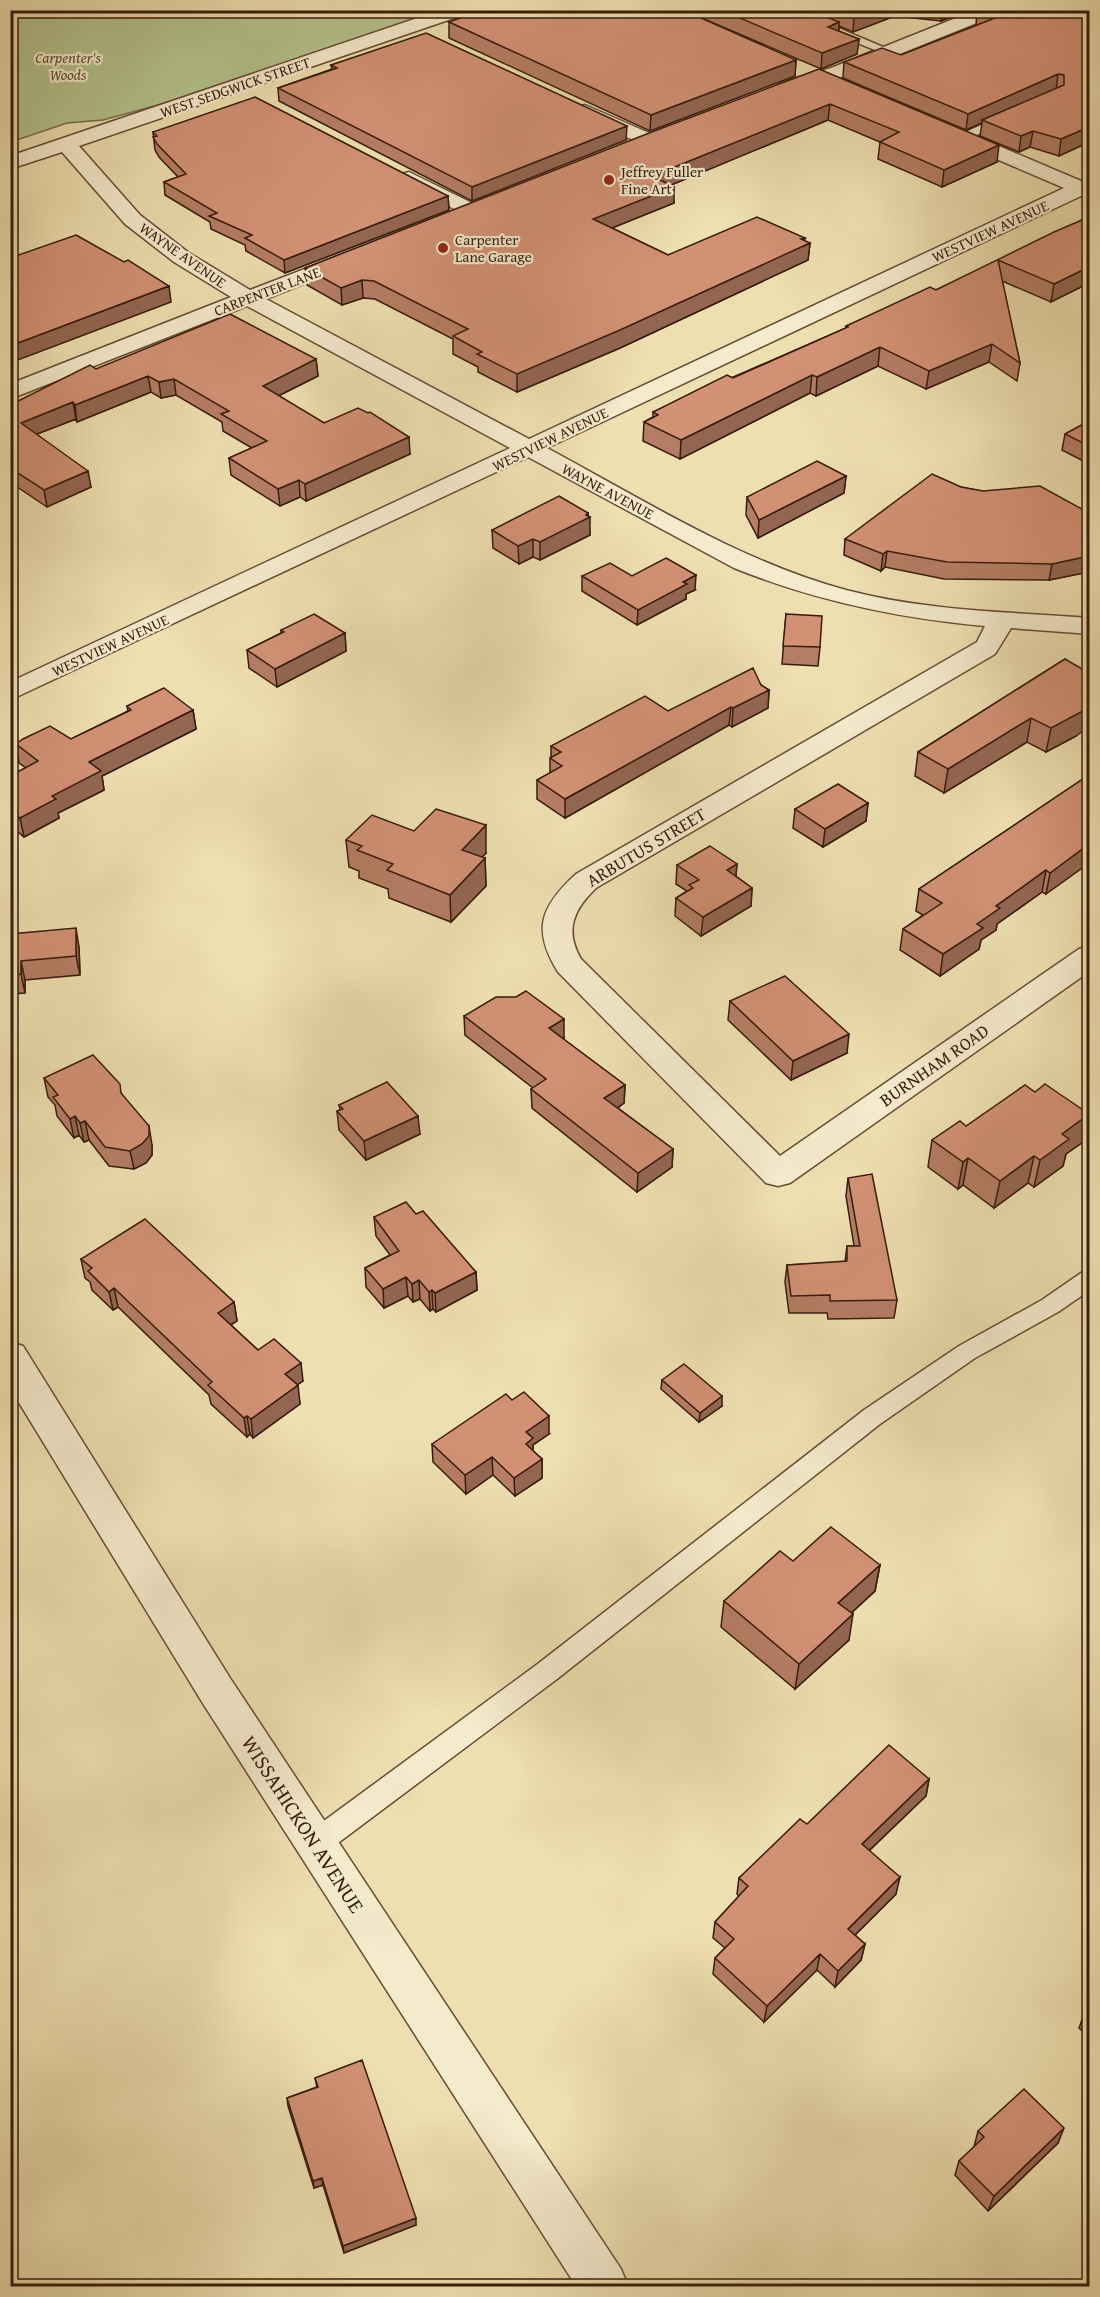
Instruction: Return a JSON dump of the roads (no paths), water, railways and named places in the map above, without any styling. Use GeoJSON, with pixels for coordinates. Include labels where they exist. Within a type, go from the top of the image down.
{"type":"FeatureCollection","features":[{"type":"Feature","properties":{"kind":"street","name":"WEST SEDGWICK STREET"},"geometry":{"type":"LineString","coordinates":[[10,163],[460,10]]}},
{"type":"Feature","properties":{"kind":"street"},"geometry":{"type":"LineString","coordinates":[[766,95],[889,52],[993,10]]}},
{"type":"Feature","properties":{"kind":"street"},"geometry":{"type":"LineString","coordinates":[[677,17],[708,30]]}},
{"type":"Feature","properties":{"kind":"street"},"geometry":{"type":"LineString","coordinates":[[408,28],[426,37]]}},
{"type":"Feature","properties":{"kind":"street"},"geometry":{"type":"LineString","coordinates":[[796,68],[851,91]]}},
{"type":"Feature","properties":{"kind":"street"},"geometry":{"type":"LineString","coordinates":[[234,88],[261,102]]}},
{"type":"Feature","properties":{"kind":"street"},"geometry":{"type":"LineString","coordinates":[[564,101],[649,140]]}},
{"type":"Feature","properties":{"kind":"street"},"geometry":{"type":"LineString","coordinates":[[939,128],[1087,188]]}},
{"type":"Feature","properties":{"kind":"street"},"geometry":{"type":"LineString","coordinates":[[627,149],[670,132]]}},
{"type":"Feature","properties":{"kind":"street","name":"WAYNE AVENUE"},"geometry":{"type":"LineString","coordinates":[[63,144],[75,153],[106,193],[144,229],[196,267],[248,298],[712,547],[775,576],[852,599],[904,609],[1089,626]]}},
{"type":"Feature","properties":{"kind":"street"},"geometry":{"type":"LineString","coordinates":[[388,168],[471,210]]}},
{"type":"Feature","properties":{"kind":"street","name":"WESTVIEW AVENUE"},"geometry":{"type":"LineString","coordinates":[[10,692],[1087,188]]}},
{"type":"Feature","properties":{"kind":"street"},"geometry":{"type":"LineString","coordinates":[[449,219],[494,202]]}},
{"type":"Feature","properties":{"kind":"street","name":"CARPENTER LANE"},"geometry":{"type":"LineString","coordinates":[[10,392],[372,250]]}},
{"type":"Feature","properties":{"kind":"street","name":"ARBUTUS STREET"},"geometry":{"type":"LineString","coordinates":[[778,1174],[569,965],[560,951],[556,935],[556,920],[561,906],[571,893],[586,881],[986,648],[993,640],[999,618]]}},
{"type":"Feature","properties":{"kind":"street","name":"BURNHAM ROAD"},"geometry":{"type":"LineString","coordinates":[[778,1174],[1089,956]]}},
{"type":"Feature","properties":{"kind":"street","name":"WISSAHICKON AVENUE"},"geometry":{"type":"LineString","coordinates":[[10,1356],[157,1599],[604,2286]]}},
{"type":"Feature","properties":{"kind":"lane"},"geometry":{"type":"LineString","coordinates":[[677,17],[714,10]]}},
{"type":"Feature","properties":{"kind":"lane"},"geometry":{"type":"LineString","coordinates":[[826,27],[889,52]]}},
{"type":"Feature","properties":{"kind":"lane"},"geometry":{"type":"LineString","coordinates":[[961,137],[1015,114]]}},
{"type":"Feature","properties":{"kind":"lane"},"geometry":{"type":"LineString","coordinates":[[316,1843],[548,1671],[872,1418],[967,1352],[1050,1306],[1089,1279]]}},
{"type":"Feature","properties":{"kind":"place","name":"Jeffrey Fuller Fine Art"},"geometry":{"type":"Point","coordinates":[609,180]}},
{"type":"Feature","properties":{"kind":"place","name":"Carpenter Lane Garage"},"geometry":{"type":"Point","coordinates":[443,248]}},
{"type":"Feature","properties":{"kind":"park label","name":"Carpenter's Woods"},"geometry":{"type":"Point","coordinates":[68,66]}}]}
